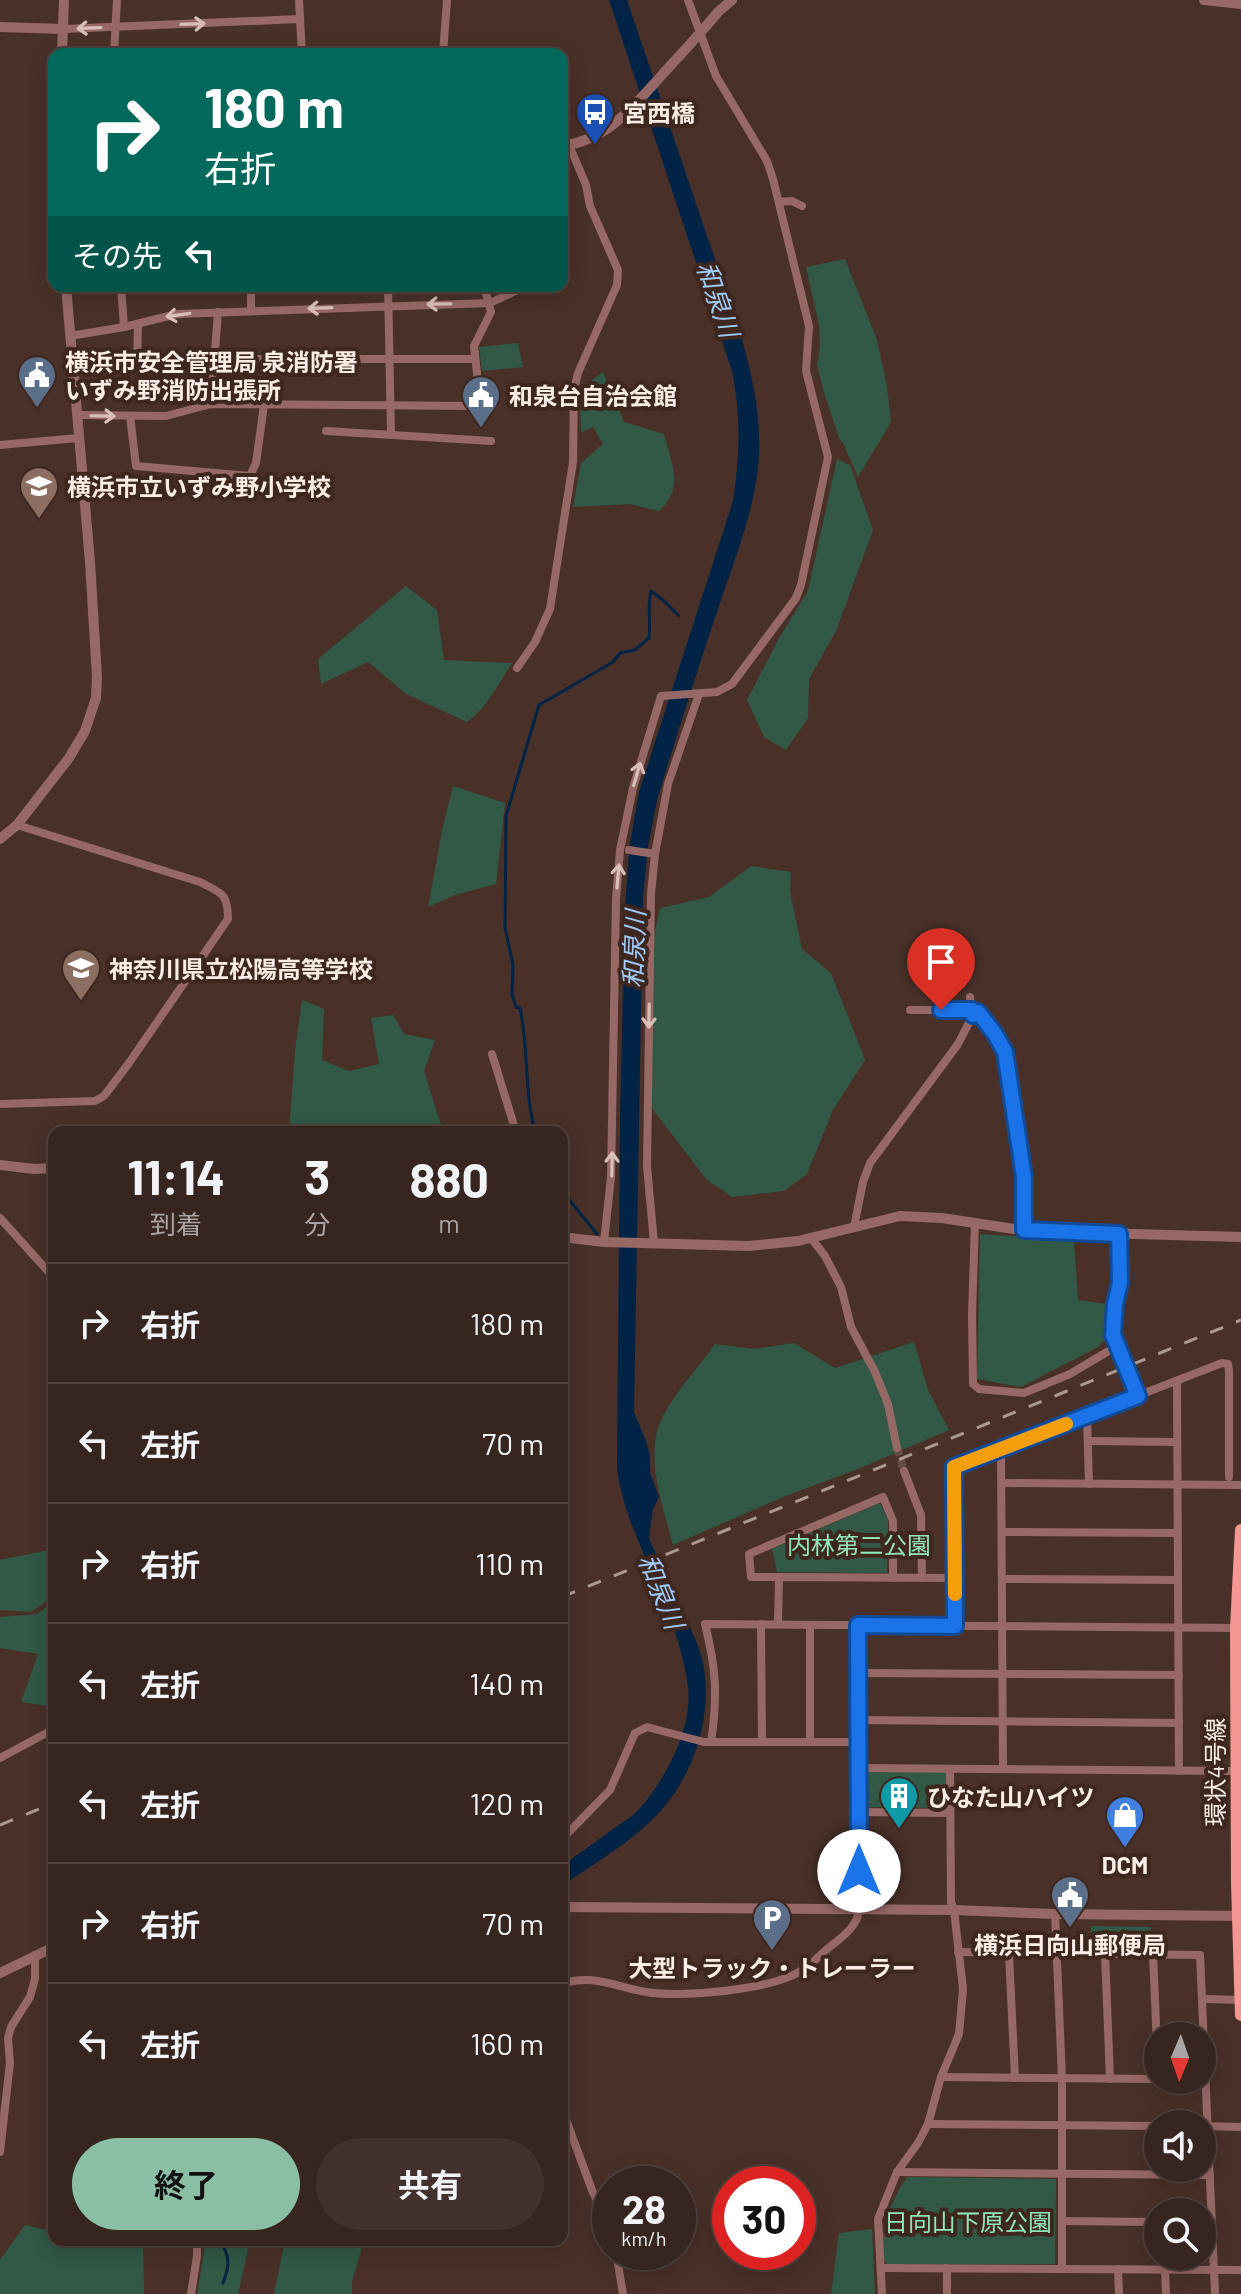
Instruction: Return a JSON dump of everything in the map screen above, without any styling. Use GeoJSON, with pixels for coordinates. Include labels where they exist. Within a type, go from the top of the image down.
{"type":"FeatureCollection","features":[{"type":"Feature","properties":{"kind":"main road","name":"環状4号線"},"geometry":{"type":"LineString","coordinates":[[1241,1530],[1236,1628],[1241,2015]]}},
{"type":"Feature","properties":{"kind":"street"},"geometry":{"type":"LineString","coordinates":[[62,48],[64,0]]}},
{"type":"Feature","properties":{"kind":"street"},"geometry":{"type":"LineString","coordinates":[[114,48],[117,0]]}},
{"type":"Feature","properties":{"kind":"street"},"geometry":{"type":"LineString","coordinates":[[299,0],[301,48]]}},
{"type":"Feature","properties":{"kind":"street"},"geometry":{"type":"LineString","coordinates":[[443,48],[447,0]]}},
{"type":"Feature","properties":{"kind":"street"},"geometry":{"type":"LineString","coordinates":[[604,1242],[611,1177],[616,899],[620,850],[649,731],[661,696],[717,692],[732,684],[796,598],[828,457],[806,371],[809,326],[767,161],[716,76],[688,0]]}},
{"type":"Feature","properties":{"kind":"street"},"geometry":{"type":"LineString","coordinates":[[568,145],[588,140],[612,127],[732,0]]}},
{"type":"Feature","properties":{"kind":"street"},"geometry":{"type":"LineString","coordinates":[[1204,0],[1241,4]]}},
{"type":"Feature","properties":{"kind":"street"},"geometry":{"type":"LineString","coordinates":[[0,27],[63,29],[299,19]]}},
{"type":"Feature","properties":{"kind":"street"},"geometry":{"type":"LineString","coordinates":[[517,668],[535,642],[550,609],[573,462],[576,381],[617,285],[618,270],[590,206],[586,185],[568,149]]}},
{"type":"Feature","properties":{"kind":"street"},"geometry":{"type":"LineString","coordinates":[[779,202],[792,201],[802,206]]}},
{"type":"Feature","properties":{"kind":"street"},"geometry":{"type":"LineString","coordinates":[[0,839],[17,825],[73,751],[85,731],[96,698],[90,562],[66,292]]}},
{"type":"Feature","properties":{"kind":"street"},"geometry":{"type":"LineString","coordinates":[[121,292],[124,327]]}},
{"type":"Feature","properties":{"kind":"street"},"geometry":{"type":"LineString","coordinates":[[251,292],[251,311]]}},
{"type":"Feature","properties":{"kind":"street"},"geometry":{"type":"LineString","coordinates":[[388,292],[391,434]]}},
{"type":"Feature","properties":{"kind":"street"},"geometry":{"type":"LineString","coordinates":[[77,415],[166,416],[211,404],[477,406],[480,401],[474,346],[491,312],[486,292]]}},
{"type":"Feature","properties":{"kind":"street"},"geometry":{"type":"LineString","coordinates":[[70,336],[177,314],[490,303],[513,292]]}},
{"type":"Feature","properties":{"kind":"street"},"geometry":{"type":"LineString","coordinates":[[211,404],[218,312]]}},
{"type":"Feature","properties":{"kind":"street"},"geometry":{"type":"LineString","coordinates":[[73,371],[137,368],[138,324]]}},
{"type":"Feature","properties":{"kind":"street"},"geometry":{"type":"LineString","coordinates":[[215,359],[475,359]]}},
{"type":"Feature","properties":{"kind":"street"},"geometry":{"type":"LineString","coordinates":[[130,416],[136,466],[250,476],[256,463],[264,405]]}},
{"type":"Feature","properties":{"kind":"street"},"geometry":{"type":"LineString","coordinates":[[326,431],[491,441]]}},
{"type":"Feature","properties":{"kind":"street"},"geometry":{"type":"LineString","coordinates":[[0,445],[78,438]]}},
{"type":"Feature","properties":{"kind":"street"},"geometry":{"type":"LineString","coordinates":[[654,1243],[647,1166],[651,853],[693,695]]}},
{"type":"Feature","properties":{"kind":"street"},"geometry":{"type":"LineString","coordinates":[[0,1104],[95,1101],[104,1096],[228,919],[228,904],[222,894],[200,882],[17,825]]}},
{"type":"Feature","properties":{"kind":"street"},"geometry":{"type":"LineString","coordinates":[[629,850],[651,853]]}},
{"type":"Feature","properties":{"kind":"street"},"geometry":{"type":"LineString","coordinates":[[854,1227],[870,1163],[958,1044],[972,1013],[970,997]]}},
{"type":"Feature","properties":{"kind":"street"},"geometry":{"type":"LineString","coordinates":[[910,1010],[978,1012],[1005,1052],[1024,1177],[1024,1230]]}},
{"type":"Feature","properties":{"kind":"street"},"geometry":{"type":"LineString","coordinates":[[492,1054],[514,1126]]}},
{"type":"Feature","properties":{"kind":"street"},"geometry":{"type":"LineString","coordinates":[[0,1165],[48,1168]]}},
{"type":"Feature","properties":{"kind":"street"},"geometry":{"type":"LineString","coordinates":[[568,1238],[604,1242],[780,1244],[900,1216],[975,1222],[1024,1230],[1241,1237]]}},
{"type":"Feature","properties":{"kind":"street"},"geometry":{"type":"LineString","coordinates":[[0,1218],[48,1271]]}},
{"type":"Feature","properties":{"kind":"street"},"geometry":{"type":"LineString","coordinates":[[975,1222],[973,1384],[979,1389],[1024,1393],[1070,1374],[1117,1346]]}},
{"type":"Feature","properties":{"kind":"street"},"geometry":{"type":"LineString","coordinates":[[1119,1234],[1120,1283],[1113,1335],[1138,1396]]}},
{"type":"Feature","properties":{"kind":"street"},"geometry":{"type":"LineString","coordinates":[[811,1238],[825,1256],[841,1287],[851,1327],[888,1404],[897,1448]]}},
{"type":"Feature","properties":{"kind":"street"},"geometry":{"type":"LineString","coordinates":[[955,1626],[954,1467],[1222,1363],[1228,1364],[1229,1477]]}},
{"type":"Feature","properties":{"kind":"street"},"geometry":{"type":"LineString","coordinates":[[1177,1381],[1179,1771]]}},
{"type":"Feature","properties":{"kind":"street"},"geometry":{"type":"LineString","coordinates":[[1087,1416],[1089,1484]]}},
{"type":"Feature","properties":{"kind":"street"},"geometry":{"type":"LineString","coordinates":[[1088,1441],[1177,1442]]}},
{"type":"Feature","properties":{"kind":"street"},"geometry":{"type":"LineString","coordinates":[[1001,1449],[1003,1769]]}},
{"type":"Feature","properties":{"kind":"street"},"geometry":{"type":"LineString","coordinates":[[904,1471],[921,1515],[922,1578]]}},
{"type":"Feature","properties":{"kind":"street"},"geometry":{"type":"LineString","coordinates":[[1002,1483],[1241,1485]]}},
{"type":"Feature","properties":{"kind":"street"},"geometry":{"type":"LineString","coordinates":[[893,1578],[893,1521],[883,1497],[749,1551],[751,1577],[893,1578],[954,1578]]}},
{"type":"Feature","properties":{"kind":"street"},"geometry":{"type":"LineString","coordinates":[[1002,1532],[1178,1533]]}},
{"type":"Feature","properties":{"kind":"street"},"geometry":{"type":"LineString","coordinates":[[778,1624],[779,1577]]}},
{"type":"Feature","properties":{"kind":"street"},"geometry":{"type":"LineString","coordinates":[[1002,1579],[1178,1580]]}},
{"type":"Feature","properties":{"kind":"street"},"geometry":{"type":"LineString","coordinates":[[706,1741],[714,1721],[716,1679],[715,1661],[705,1624],[1236,1628]]}},
{"type":"Feature","properties":{"kind":"street"},"geometry":{"type":"LineString","coordinates":[[761,1624],[762,1742]]}},
{"type":"Feature","properties":{"kind":"street"},"geometry":{"type":"LineString","coordinates":[[810,1625],[810,1742]]}},
{"type":"Feature","properties":{"kind":"street"},"geometry":{"type":"LineString","coordinates":[[568,1982],[595,1979],[666,1995],[760,1986],[801,1972],[853,1927],[859,1916],[858,1625]]}},
{"type":"Feature","properties":{"kind":"street"},"geometry":{"type":"LineString","coordinates":[[858,1673],[1179,1675]]}},
{"type":"Feature","properties":{"kind":"street"},"geometry":{"type":"LineString","coordinates":[[858,1720],[1179,1723]]}},
{"type":"Feature","properties":{"kind":"street"},"geometry":{"type":"LineString","coordinates":[[568,1833],[610,1790],[635,1733],[647,1727],[706,1741],[858,1742]]}},
{"type":"Feature","properties":{"kind":"street"},"geometry":{"type":"LineString","coordinates":[[0,1758],[48,1732]]}},
{"type":"Feature","properties":{"kind":"street"},"geometry":{"type":"LineString","coordinates":[[858,1768],[1236,1771]]}},
{"type":"Feature","properties":{"kind":"street"},"geometry":{"type":"LineString","coordinates":[[882,2294],[878,2219],[897,2172],[928,2124],[941,2077],[959,2034],[963,1989],[951,1902],[950,1769]]}},
{"type":"Feature","properties":{"kind":"street"},"geometry":{"type":"LineString","coordinates":[[859,1812],[950,1813]]}},
{"type":"Feature","properties":{"kind":"street"},"geometry":{"type":"LineString","coordinates":[[568,1907],[1239,1916]]}},
{"type":"Feature","properties":{"kind":"street"},"geometry":{"type":"LineString","coordinates":[[1055,1914],[1062,2078],[1062,2269]]}},
{"type":"Feature","properties":{"kind":"street"},"geometry":{"type":"LineString","coordinates":[[0,1973],[48,1950]]}},
{"type":"Feature","properties":{"kind":"street"},"geometry":{"type":"LineString","coordinates":[[958,1952],[1200,1955],[1203,2022]]}},
{"type":"Feature","properties":{"kind":"street"},"geometry":{"type":"LineString","coordinates":[[1009,1954],[1015,2078]]}},
{"type":"Feature","properties":{"kind":"street"},"geometry":{"type":"LineString","coordinates":[[1105,1954],[1110,2079]]}},
{"type":"Feature","properties":{"kind":"street"},"geometry":{"type":"LineString","coordinates":[[1153,1954],[1156,2022]]}},
{"type":"Feature","properties":{"kind":"street"},"geometry":{"type":"LineString","coordinates":[[0,2152],[10,2063],[4,2054],[11,2027],[30,1997],[35,1979],[35,1955]]}},
{"type":"Feature","properties":{"kind":"street"},"geometry":{"type":"LineString","coordinates":[[1203,1999],[1241,2000]]}},
{"type":"Feature","properties":{"kind":"street"},"geometry":{"type":"LineString","coordinates":[[941,2077],[1144,2079]]}},
{"type":"Feature","properties":{"kind":"street"},"geometry":{"type":"LineString","coordinates":[[568,2124],[592,2185]]}},
{"type":"Feature","properties":{"kind":"street"},"geometry":{"type":"LineString","coordinates":[[928,2124],[1144,2126]]}},
{"type":"Feature","properties":{"kind":"street"},"geometry":{"type":"LineString","coordinates":[[1216,2126],[1241,2127]]}},
{"type":"Feature","properties":{"kind":"street"},"geometry":{"type":"LineString","coordinates":[[897,2172],[1144,2175]]}},
{"type":"Feature","properties":{"kind":"street"},"geometry":{"type":"LineString","coordinates":[[1062,2221],[1144,2222]]}},
{"type":"Feature","properties":{"kind":"street"},"geometry":{"type":"LineString","coordinates":[[191,2294],[197,2246]]}},
{"type":"Feature","properties":{"kind":"street"},"geometry":{"type":"LineString","coordinates":[[882,2268],[1144,2269]]}},
{"type":"Feature","properties":{"kind":"street"},"geometry":{"type":"LineString","coordinates":[[947,2268],[947,2294]]}},
{"type":"Feature","properties":{"kind":"street"},"geometry":{"type":"LineString","coordinates":[[1118,2269],[1119,2294]]}},
{"type":"Feature","properties":{"kind":"street"},"geometry":{"type":"LineString","coordinates":[[1216,2269],[1241,2270]]}},
{"type":"Feature","properties":{"kind":"street"},"geometry":{"type":"LineString","coordinates":[[619,2270],[623,2294]]}},
{"type":"Feature","properties":{"kind":"street"},"geometry":{"type":"LineString","coordinates":[[1165,2270],[1166,2294]]}},
{"type":"Feature","properties":{"kind":"street"},"geometry":{"type":"LineString","coordinates":[[1214,2270],[1215,2294]]}},
{"type":"Feature","properties":{"kind":"green space"},"geometry":{"type":"Polygon","coordinates":[[[845,259],[877,340],[891,422],[858,477],[840,440],[817,365],[819,325],[806,267],[845,259]]]}},
{"type":"Feature","properties":{"kind":"green space"},"geometry":{"type":"Polygon","coordinates":[[[518,343],[523,367],[482,371],[479,347],[518,343]]]}},
{"type":"Feature","properties":{"kind":"green space"},"geometry":{"type":"Polygon","coordinates":[[[603,372],[624,422],[664,434],[674,484],[667,502],[659,511],[630,504],[573,507],[581,463],[603,444],[593,427],[581,432],[580,389],[603,372]]]}},
{"type":"Feature","properties":{"kind":"green space"},"geometry":{"type":"Polygon","coordinates":[[[837,459],[850,465],[873,530],[836,631],[809,679],[808,718],[786,750],[764,737],[747,700],[808,591],[837,459]]]}},
{"type":"Feature","properties":{"kind":"green space"},"geometry":{"type":"Polygon","coordinates":[[[406,586],[437,610],[444,660],[512,663],[486,703],[467,722],[406,694],[368,662],[321,684],[318,659],[406,586]]]}},
{"type":"Feature","properties":{"kind":"green space"},"geometry":{"type":"Polygon","coordinates":[[[453,786],[505,803],[496,884],[455,895],[428,907],[443,826],[453,786]]]}},
{"type":"Feature","properties":{"kind":"green space"},"geometry":{"type":"Polygon","coordinates":[[[751,866],[791,872],[790,891],[802,949],[831,973],[865,1060],[833,1110],[807,1174],[784,1191],[732,1197],[706,1179],[651,1107],[648,963],[660,908],[709,897],[751,866]]]}},
{"type":"Feature","properties":{"kind":"green space"},"geometry":{"type":"Polygon","coordinates":[[[302,1000],[324,1009],[322,1060],[349,1071],[379,1064],[371,1018],[393,1015],[404,1034],[435,1040],[424,1071],[443,1126],[289,1126],[302,1000]]]}},
{"type":"Feature","properties":{"kind":"green space"},"geometry":{"type":"Polygon","coordinates":[[[980,1234],[1074,1240],[1078,1300],[1107,1304],[1104,1340],[1098,1347],[1021,1387],[977,1379],[980,1234]]]}},
{"type":"Feature","properties":{"kind":"green space"},"geometry":{"type":"Polygon","coordinates":[[[914,1342],[928,1390],[949,1430],[673,1545],[657,1480],[657,1431],[674,1397],[715,1344],[754,1349],[794,1343],[835,1368],[914,1342]]]}},
{"type":"Feature","properties":{"kind":"green space","name":"内林第二公園"},"geometry":{"type":"Polygon","coordinates":[[[880,1503],[888,1520],[887,1573],[777,1572],[772,1549],[880,1503]]]}},
{"type":"Feature","properties":{"kind":"green space"},"geometry":{"type":"Polygon","coordinates":[[[48,1550],[48,1600],[31,1612],[0,1610],[0,1560],[48,1550]]]}},
{"type":"Feature","properties":{"kind":"green space"},"geometry":{"type":"Polygon","coordinates":[[[48,1605],[48,1706],[21,1702],[38,1654],[0,1648],[0,1617],[38,1614],[48,1605]]]}},
{"type":"Feature","properties":{"kind":"green space"},"geometry":{"type":"Polygon","coordinates":[[[862,1772],[946,1772],[946,1808],[862,1807],[862,1772]]]}},
{"type":"Feature","properties":{"kind":"green space"},"geometry":{"type":"Polygon","coordinates":[[[1091,1926],[1151,1927],[1151,1950],[1091,1949],[1091,1926]]]}},
{"type":"Feature","properties":{"kind":"green space","name":"日向山下原公園"},"geometry":{"type":"Polygon","coordinates":[[[907,2177],[1056,2179],[1055,2264],[887,2264],[880,2257],[885,2225],[896,2195],[907,2177]]]}},
{"type":"Feature","properties":{"kind":"green space"},"geometry":{"type":"Polygon","coordinates":[[[25,2225],[48,2231],[48,2246],[143,2246],[144,2294],[0,2294],[0,2260],[25,2225]]]}},
{"type":"Feature","properties":{"kind":"green space"},"geometry":{"type":"Polygon","coordinates":[[[872,2229],[875,2294],[831,2294],[839,2233],[872,2229]]]}},
{"type":"Feature","properties":{"kind":"green space"},"geometry":{"type":"Polygon","coordinates":[[[205,2246],[249,2246],[238,2294],[197,2294],[205,2246]]]}},
{"type":"Feature","properties":{"kind":"green space"},"geometry":{"type":"Polygon","coordinates":[[[284,2246],[362,2246],[352,2281],[352,2294],[274,2294],[284,2246]]]}},
{"type":"Feature","properties":{"kind":"water","name":"和泉川"},"geometry":{"type":"Polygon","coordinates":[[[609,0],[627,0],[741,336],[755,395],[759,456],[754,494],[744,531],[657,800],[648,846],[643,898],[634,1412],[646,1441],[650,1473],[659,1497],[653,1509],[649,1538],[679,1610],[683,1611],[697,1643],[706,1682],[706,1701],[693,1758],[664,1807],[629,1840],[568,1882],[568,1862],[635,1814],[650,1796],[676,1752],[688,1702],[686,1673],[678,1643],[663,1598],[630,1521],[617,1468],[625,908],[629,850],[639,792],[733,501],[738,420],[732,371],[609,0]]]}},
{"type":"Feature","properties":{"kind":"waterway"},"geometry":{"type":"LineString","coordinates":[[534,1126],[523,1024],[520,1008],[516,1007],[512,994],[513,965],[505,928],[506,816],[539,705],[613,662],[620,653],[635,650],[649,638],[651,591],[679,616]]}},
{"type":"Feature","properties":{"kind":"waterway"},"geometry":{"type":"LineString","coordinates":[[568,1198],[597,1234]]}},
{"type":"Feature","properties":{"kind":"waterway"},"geometry":{"type":"LineString","coordinates":[[223,2246],[228,2261],[223,2283]]}},
{"type":"Feature","properties":{"kind":"tunnel"},"geometry":{"type":"LineString","coordinates":[[897,1448],[904,1471]]}},
{"type":"Feature","properties":{"kind":"railway"},"geometry":{"type":"LineString","coordinates":[[568,1595],[1241,1320]]}},
{"type":"Feature","properties":{"kind":"railway"},"geometry":{"type":"LineString","coordinates":[[0,1825],[48,1805]]}},
{"type":"Feature","properties":{"kind":"slow traffic"},"geometry":{"type":"LineString","coordinates":[[955,1594],[954,1467],[1066,1424]]}},
{"type":"Feature","properties":{"kind":"place","name":"宮西橋"},"geometry":{"type":"Point","coordinates":[595,146]}},
{"type":"Feature","properties":{"kind":"place","name":"横浜市安全管理局 泉消防署 いずみ野消防出張所"},"geometry":{"type":"Point","coordinates":[37,409]}},
{"type":"Feature","properties":{"kind":"place","name":"和泉台自治会館"},"geometry":{"type":"Point","coordinates":[481,429]}},
{"type":"Feature","properties":{"kind":"place","name":"横浜市立いずみ野小学校"},"geometry":{"type":"Point","coordinates":[39,520]}},
{"type":"Feature","properties":{"kind":"place","name":"神奈川県立松陽高等学校"},"geometry":{"type":"Point","coordinates":[81,1002]}},
{"type":"Feature","properties":{"kind":"place","name":"ひなた山ハイツ"},"geometry":{"type":"Point","coordinates":[899,1830]}},
{"type":"Feature","properties":{"kind":"place","name":"DCM"},"geometry":{"type":"Point","coordinates":[1125,1849]}},
{"type":"Feature","properties":{"kind":"place","name":"横浜日向山郵便局"},"geometry":{"type":"Point","coordinates":[1070,1929]}},
{"type":"Feature","properties":{"kind":"place","name":"大型トラック・トレーラー"},"geometry":{"type":"Point","coordinates":[772,1952]}},
{"type":"Feature","properties":{"kind":"route"},"geometry":{"type":"LineString","coordinates":[[859,1871],[858,1625],[955,1626],[954,1467],[1138,1396],[1113,1335],[1120,1283],[1119,1234],[1024,1230],[1021,1147],[1005,1052],[978,1012],[973,1015],[972,1010],[941,1010]]}}]}
